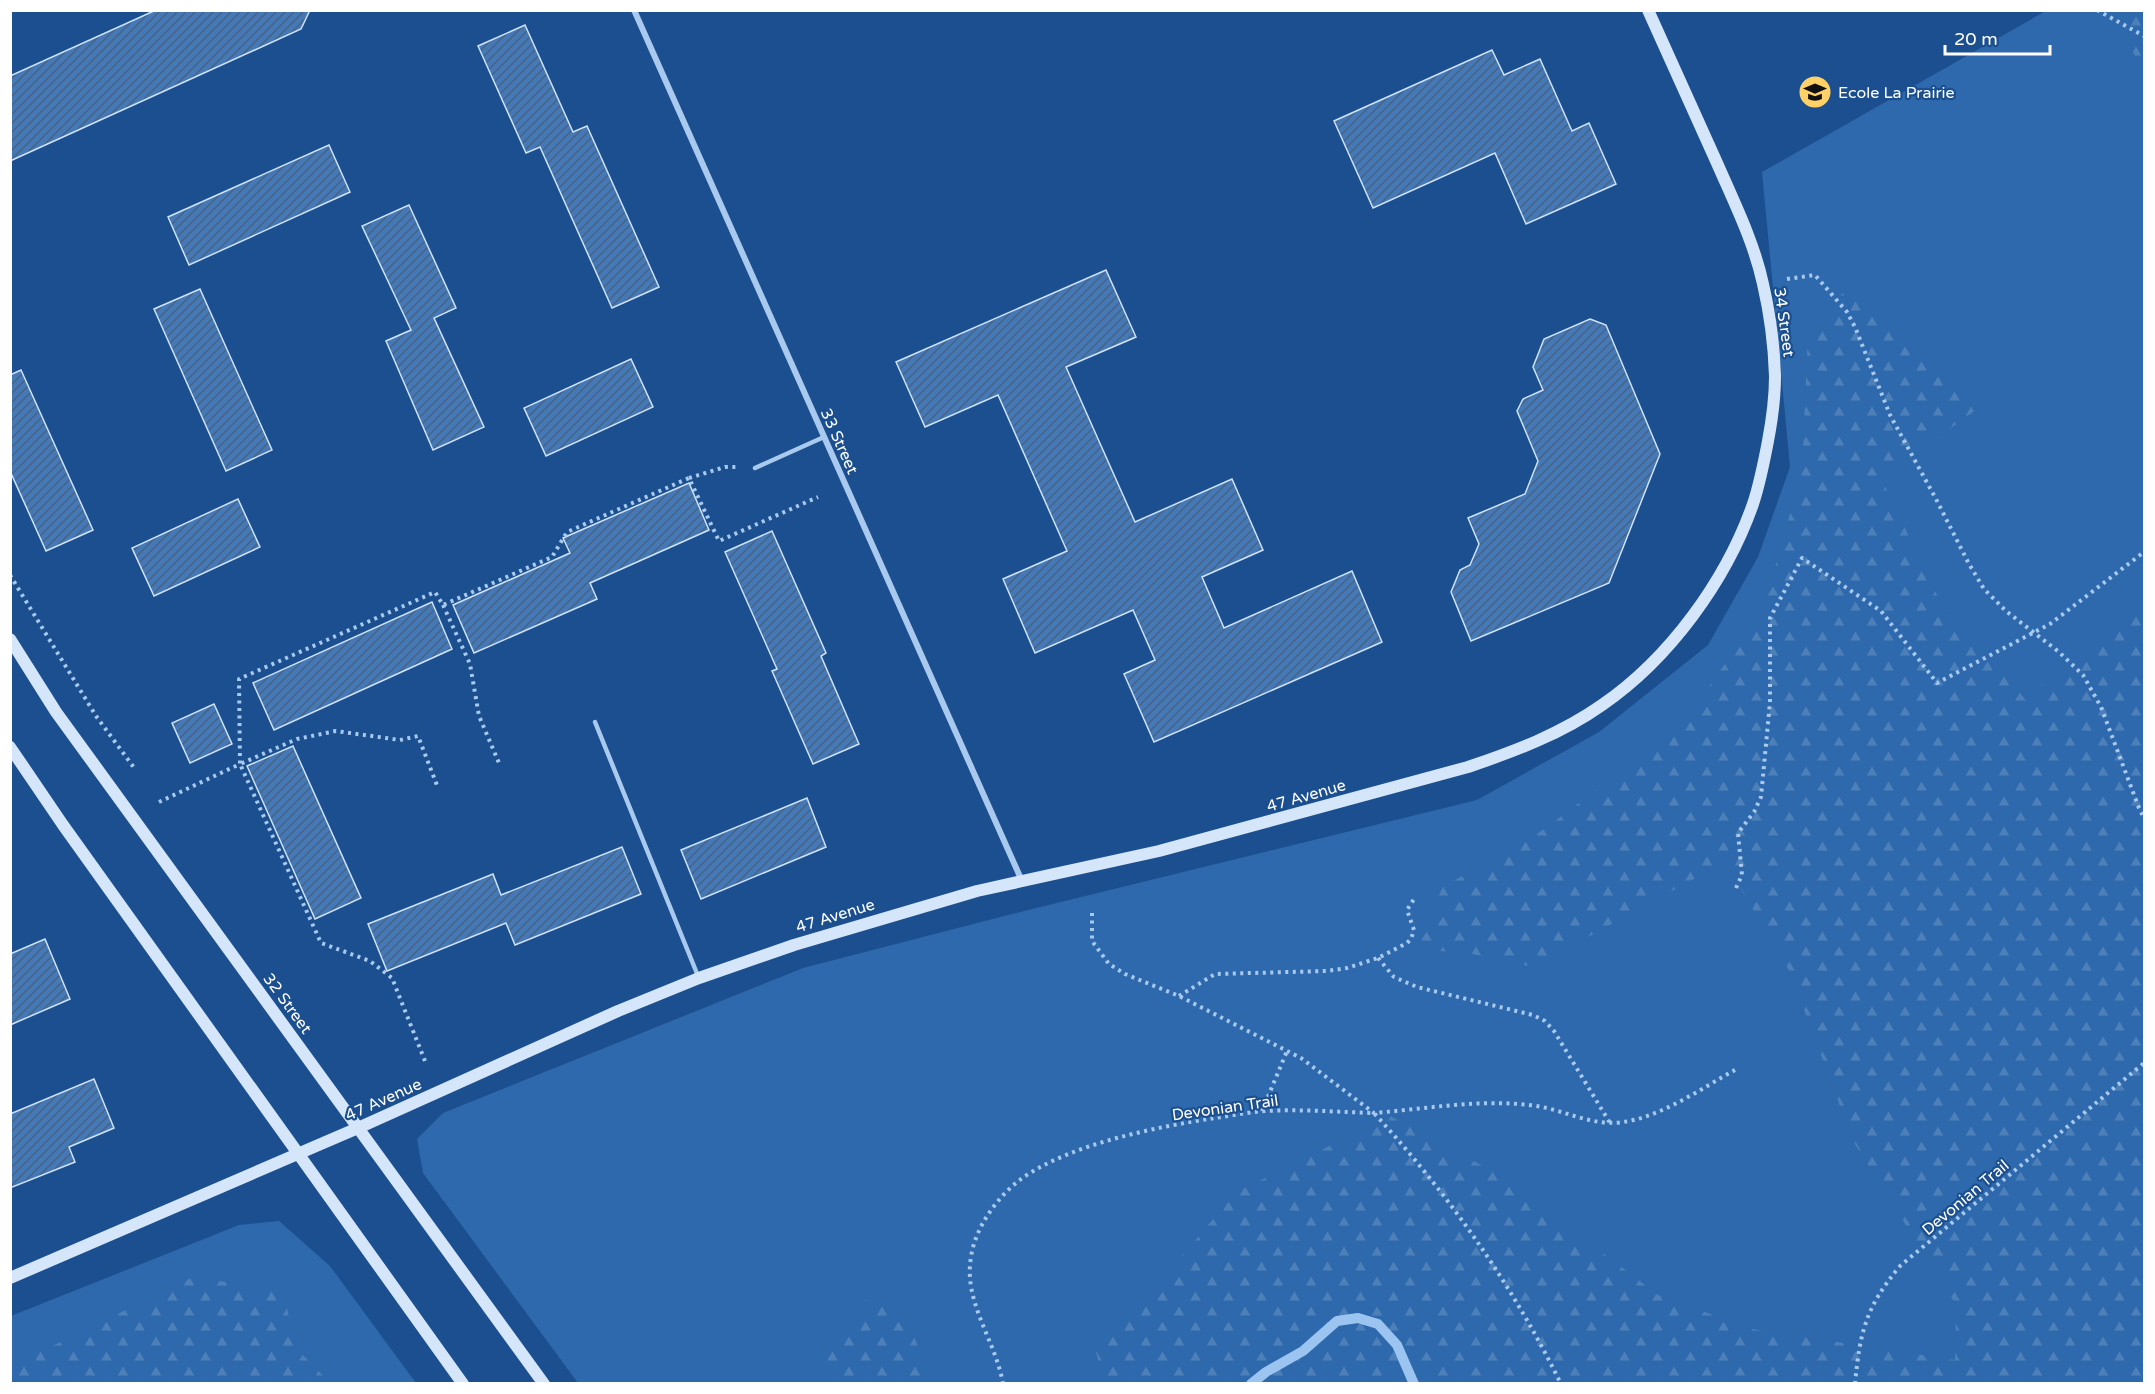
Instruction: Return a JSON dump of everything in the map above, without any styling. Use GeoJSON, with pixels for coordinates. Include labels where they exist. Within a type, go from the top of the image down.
{"type":"FeatureCollection","features":[{"type":"Feature","properties":{"kind":"street","name":"33 Street"},"geometry":{"type":"LineString","coordinates":[[634,10],[1022,882]]}},
{"type":"Feature","properties":{"kind":"street","name":"34 Street"},"geometry":{"type":"LineString","coordinates":[[1648,10],[1735,203],[1750,243],[1763,282],[1775,378],[1771,425],[1753,504],[1740,536],[1712,586],[1676,637]]}},
{"type":"Feature","properties":{"kind":"street","name":"47 Avenue"},"geometry":{"type":"LineString","coordinates":[[10,1278],[358,1128],[618,1011],[699,978],[794,945],[977,891],[1148,854],[1229,833],[1468,767],[1516,751],[1557,732],[1602,705],[1641,675],[1676,637]]}},
{"type":"Feature","properties":{"kind":"street","name":"32 Street"},"geometry":{"type":"LineString","coordinates":[[10,639],[56,712],[544,1383]]}},
{"type":"Feature","properties":{"kind":"street"},"geometry":{"type":"LineString","coordinates":[[10,747],[63,825],[463,1383]]}},
{"type":"Feature","properties":{"kind":"lane"},"geometry":{"type":"LineString","coordinates":[[754,468],[824,437]]}},
{"type":"Feature","properties":{"kind":"lane"},"geometry":{"type":"LineString","coordinates":[[595,722],[699,978]]}},
{"type":"Feature","properties":{"kind":"path"},"geometry":{"type":"LineString","coordinates":[[2097,10],[2145,36]]}},
{"type":"Feature","properties":{"kind":"path"},"geometry":{"type":"LineString","coordinates":[[1763,282],[1815,275],[1846,312],[1855,327],[1890,415],[1968,564],[1984,589],[2006,611],[2059,652],[2083,675],[2101,706],[2139,808],[2145,818]]}},
{"type":"Feature","properties":{"kind":"path"},"geometry":{"type":"LineString","coordinates":[[443,605],[552,557],[567,532],[689,478],[725,467],[754,468]]}},
{"type":"Feature","properties":{"kind":"path"},"geometry":{"type":"LineString","coordinates":[[689,478],[719,541],[818,497]]}},
{"type":"Feature","properties":{"kind":"path"},"geometry":{"type":"LineString","coordinates":[[1736,888],[1742,875],[1738,833],[1754,812],[1761,797],[1765,770],[1770,702],[1770,618],[1802,558],[1881,611],[1937,683],[2050,624],[2145,552]]}},
{"type":"Feature","properties":{"kind":"path"},"geometry":{"type":"LineString","coordinates":[[10,575],[96,716],[135,769]]}},
{"type":"Feature","properties":{"kind":"path"},"geometry":{"type":"LineString","coordinates":[[425,1061],[392,978],[370,961],[321,943],[240,764],[239,679],[435,592],[470,664],[479,716],[499,763]]}},
{"type":"Feature","properties":{"kind":"path"},"geometry":{"type":"LineString","coordinates":[[159,802],[297,739],[336,731],[400,740],[418,736],[438,788]]}},
{"type":"Feature","properties":{"kind":"path"},"geometry":{"type":"LineString","coordinates":[[1179,996],[1215,974],[1328,971],[1347,968],[1378,958],[1411,939],[1414,930],[1407,910],[1414,899]]}},
{"type":"Feature","properties":{"kind":"path"},"geometry":{"type":"LineString","coordinates":[[1092,913],[1092,941],[1109,964],[1125,974],[1179,996],[1287,1051],[1325,1075],[1374,1113],[1418,1163],[1473,1234],[1538,1336],[1562,1383]]}},
{"type":"Feature","properties":{"kind":"path"},"geometry":{"type":"LineString","coordinates":[[1378,958],[1394,976],[1418,987],[1545,1021],[1561,1042],[1610,1123]]}},
{"type":"Feature","properties":{"kind":"path"},"geometry":{"type":"LineString","coordinates":[[1262,1111],[1287,1051]]}},
{"type":"Feature","properties":{"kind":"path","name":"Devonian Trail"},"geometry":{"type":"LineString","coordinates":[[1854,1383],[1866,1317],[1880,1292],[1900,1266],[2145,1063]]}},
{"type":"Feature","properties":{"kind":"path","name":"Devonian Trail"},"geometry":{"type":"LineString","coordinates":[[1003,1383],[973,1295],[969,1275],[978,1231],[998,1203],[1021,1179],[1080,1150],[1132,1134],[1262,1111],[1374,1113],[1494,1102],[1561,1110],[1581,1119],[1610,1123],[1644,1117],[1735,1070]]}},
{"type":"Feature","properties":{"kind":"green space"},"geometry":{"type":"Polygon","coordinates":[[[2044,11],[2144,11],[2144,1383],[578,1383],[423,1173],[417,1139],[443,1113],[803,968],[1012,914],[1477,800],[1599,732],[1708,645],[1758,557],[1790,467],[1762,172],[2044,11]]]}},
{"type":"Feature","properties":{"kind":"green space"},"geometry":{"type":"Polygon","coordinates":[[[2113,11],[2144,11],[2144,75],[2113,11]]]}},
{"type":"Feature","properties":{"kind":"green space"},"geometry":{"type":"Polygon","coordinates":[[[1849,286],[1976,410],[1881,478],[1937,595],[2025,699],[2144,596],[2144,1383],[1104,1383],[1095,1348],[1167,1274],[1235,1193],[1390,1116],[1505,1178],[1658,1295],[1752,1329],[1955,1360],[1956,1305],[1853,1141],[1790,972],[1725,862],[1533,967],[1463,952],[1412,950],[1443,887],[1543,830],[1681,726],[1763,610],[1802,471],[1808,333],[1849,286]]]}},
{"type":"Feature","properties":{"kind":"green space"},"geometry":{"type":"Polygon","coordinates":[[[279,1221],[330,1266],[416,1383],[11,1384],[11,1316],[239,1225],[279,1221]]]}},
{"type":"Feature","properties":{"kind":"green space"},"geometry":{"type":"Polygon","coordinates":[[[193,1277],[283,1291],[296,1348],[330,1383],[11,1383],[11,1363],[32,1356],[193,1277]]]}},
{"type":"Feature","properties":{"kind":"green space"},"geometry":{"type":"Polygon","coordinates":[[[866,1300],[906,1316],[932,1383],[820,1383],[827,1355],[866,1300]]]}},
{"type":"Feature","properties":{"kind":"building"},"geometry":{"type":"Polygon","coordinates":[[[156,10],[310,10],[301,29],[10,161],[10,76],[156,10]]]}},
{"type":"Feature","properties":{"kind":"building"},"geometry":{"type":"Polygon","coordinates":[[[525,25],[573,132],[587,126],[659,287],[612,308],[540,147],[526,153],[478,46],[525,25]]]}},
{"type":"Feature","properties":{"kind":"building"},"geometry":{"type":"Polygon","coordinates":[[[1492,50],[1504,75],[1540,59],[1572,131],[1589,123],[1616,184],[1526,224],[1495,153],[1373,208],[1334,121],[1492,50]]]}},
{"type":"Feature","properties":{"kind":"building"},"geometry":{"type":"Polygon","coordinates":[[[329,145],[350,192],[189,265],[168,217],[329,145]]]}},
{"type":"Feature","properties":{"kind":"building"},"geometry":{"type":"Polygon","coordinates":[[[409,205],[456,308],[434,318],[484,427],[433,450],[386,341],[411,330],[362,226],[409,205]]]}},
{"type":"Feature","properties":{"kind":"building"},"geometry":{"type":"Polygon","coordinates":[[[1106,270],[1136,337],[1066,367],[1135,522],[1232,479],[1263,550],[1202,577],[1224,628],[1352,571],[1382,642],[1154,742],[1124,674],[1155,660],[1133,610],[1035,653],[1003,579],[1067,551],[998,395],[925,427],[896,362],[1106,270]]]}},
{"type":"Feature","properties":{"kind":"building"},"geometry":{"type":"Polygon","coordinates":[[[200,289],[272,450],[226,471],[154,309],[200,289]]]}},
{"type":"Feature","properties":{"kind":"building"},"geometry":{"type":"Polygon","coordinates":[[[1590,319],[1606,325],[1660,454],[1609,583],[1471,641],[1451,592],[1460,570],[1470,565],[1479,544],[1468,518],[1525,494],[1538,461],[1517,411],[1523,399],[1543,390],[1533,367],[1544,339],[1590,319]]]}},
{"type":"Feature","properties":{"kind":"building"},"geometry":{"type":"Polygon","coordinates":[[[631,359],[653,407],[546,456],[524,408],[631,359]]]}},
{"type":"Feature","properties":{"kind":"building"},"geometry":{"type":"Polygon","coordinates":[[[21,370],[93,530],[46,551],[10,471],[10,375],[21,370]]]}},
{"type":"Feature","properties":{"kind":"building"},"geometry":{"type":"Polygon","coordinates":[[[689,483],[709,530],[590,583],[597,599],[474,653],[453,605],[570,553],[563,538],[689,483]]]}},
{"type":"Feature","properties":{"kind":"building"},"geometry":{"type":"Polygon","coordinates":[[[238,499],[260,547],[154,596],[132,548],[238,499]]]}},
{"type":"Feature","properties":{"kind":"building"},"geometry":{"type":"Polygon","coordinates":[[[772,531],[826,653],[821,656],[859,744],[813,764],[772,671],[777,669],[725,552],[772,531]]]}},
{"type":"Feature","properties":{"kind":"building"},"geometry":{"type":"Polygon","coordinates":[[[432,602],[452,649],[274,730],[253,683],[432,602]]]}},
{"type":"Feature","properties":{"kind":"building"},"geometry":{"type":"Polygon","coordinates":[[[214,704],[232,744],[190,763],[172,723],[214,704]]]}},
{"type":"Feature","properties":{"kind":"building"},"geometry":{"type":"Polygon","coordinates":[[[293,746],[361,898],[315,919],[247,766],[293,746]]]}},
{"type":"Feature","properties":{"kind":"building"},"geometry":{"type":"Polygon","coordinates":[[[807,798],[826,847],[701,899],[681,850],[807,798]]]}},
{"type":"Feature","properties":{"kind":"building"},"geometry":{"type":"Polygon","coordinates":[[[622,847],[641,894],[515,945],[506,923],[387,971],[368,924],[493,874],[501,895],[622,847]]]}},
{"type":"Feature","properties":{"kind":"building"},"geometry":{"type":"Polygon","coordinates":[[[45,939],[70,999],[10,1025],[10,954],[45,939]]]}},
{"type":"Feature","properties":{"kind":"building"},"geometry":{"type":"Polygon","coordinates":[[[94,1079],[114,1128],[69,1147],[75,1162],[10,1188],[10,1114],[94,1079]]]}},
{"type":"Feature","properties":{"kind":"waterway"},"geometry":{"type":"LineString","coordinates":[[1251,1384],[1266,1372],[1303,1351],[1337,1321],[1358,1318],[1378,1324],[1397,1345],[1414,1384]]}},
{"type":"Feature","properties":{"kind":"place","name":"Ecole La Prairie"},"geometry":{"type":"Point","coordinates":[1815,92]}}]}
